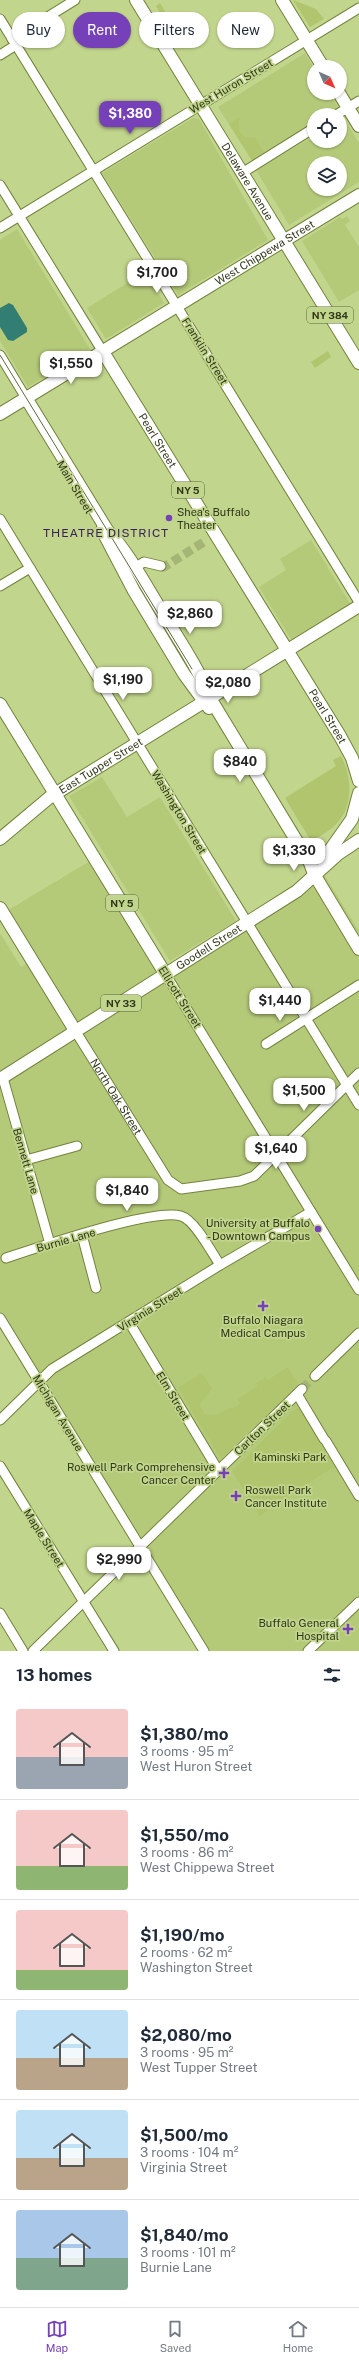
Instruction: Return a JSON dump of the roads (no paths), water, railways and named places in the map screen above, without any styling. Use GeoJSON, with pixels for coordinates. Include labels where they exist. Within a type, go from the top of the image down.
{"type":"FeatureCollection","features":[{"type":"Feature","properties":{"kind":"main road","name":"Delaware Avenue"},"geometry":{"type":"LineString","coordinates":[[136,0],[284,241],[355,349],[359,363]]}},
{"type":"Feature","properties":{"kind":"main road"},"geometry":{"type":"LineString","coordinates":[[282,0],[319,60]]}},
{"type":"Feature","properties":{"kind":"main road"},"geometry":{"type":"LineString","coordinates":[[344,100],[359,126]]}},
{"type":"Feature","properties":{"kind":"main road","name":"West Chippewa Street"},"geometry":{"type":"LineString","coordinates":[[0,414],[359,194]]}},
{"type":"Feature","properties":{"kind":"main road","name":"Pearl Street"},"geometry":{"type":"LineString","coordinates":[[103,352],[212,537],[287,650],[352,758],[359,781]]}},
{"type":"Feature","properties":{"kind":"main road","name":"Main Street"},"geometry":{"type":"LineString","coordinates":[[25,399],[107,530],[119,543],[141,577],[197,669],[208,700]]}},
{"type":"Feature","properties":{"kind":"main road","name":"Main Street"},"geometry":{"type":"LineString","coordinates":[[25,399],[103,532],[134,592],[184,674],[208,700]]}},
{"type":"Feature","properties":{"kind":"main road","name":"East Tupper Street"},"geometry":{"type":"LineString","coordinates":[[0,839],[56,794],[359,606]]}},
{"type":"Feature","properties":{"kind":"main road"},"geometry":{"type":"LineString","coordinates":[[208,700],[310,863],[314,874],[359,949]]}},
{"type":"Feature","properties":{"kind":"main road","name":"Ellicott Street"},"geometry":{"type":"LineString","coordinates":[[0,704],[166,975]]}},
{"type":"Feature","properties":{"kind":"main road"},"geometry":{"type":"LineString","coordinates":[[314,874],[352,819],[359,793]]}},
{"type":"Feature","properties":{"kind":"main road"},"geometry":{"type":"LineString","coordinates":[[314,874],[338,854],[359,840]]}},
{"type":"Feature","properties":{"kind":"main road","name":"Goodell Street"},"geometry":{"type":"LineString","coordinates":[[1,1078],[248,923],[297,891],[314,874]]}},
{"type":"Feature","properties":{"kind":"main road","name":"North Oak Street"},"geometry":{"type":"LineString","coordinates":[[0,908],[76,1032]]}},
{"type":"Feature","properties":{"kind":"street"},"geometry":{"type":"LineString","coordinates":[[58,12],[75,0]]}},
{"type":"Feature","properties":{"kind":"street","name":"West Huron Street"},"geometry":{"type":"LineString","coordinates":[[0,228],[359,8]]}},
{"type":"Feature","properties":{"kind":"street","name":"Franklin Street"},"geometry":{"type":"LineString","coordinates":[[0,19],[12,39]]}},
{"type":"Feature","properties":{"kind":"street"},"geometry":{"type":"LineString","coordinates":[[0,55],[12,44]]}},
{"type":"Feature","properties":{"kind":"street","name":"Franklin Street"},"geometry":{"type":"LineString","coordinates":[[18,48],[359,602]]}},
{"type":"Feature","properties":{"kind":"street"},"geometry":{"type":"LineString","coordinates":[[348,107],[359,101]]}},
{"type":"Feature","properties":{"kind":"street"},"geometry":{"type":"LineString","coordinates":[[242,173],[307,132]]}},
{"type":"Feature","properties":{"kind":"street","name":"Pearl Street"},"geometry":{"type":"LineString","coordinates":[[0,185],[103,352]]}},
{"type":"Feature","properties":{"kind":"street","name":"Main Street"},"geometry":{"type":"LineString","coordinates":[[0,355],[25,399]]}},
{"type":"Feature","properties":{"kind":"street","name":"Main Street"},"geometry":{"type":"LineString","coordinates":[[0,364],[25,399]]}},
{"type":"Feature","properties":{"kind":"street","name":"Washington Street"},"geometry":{"type":"LineString","coordinates":[[0,519],[359,1105]]}},
{"type":"Feature","properties":{"kind":"street"},"geometry":{"type":"LineString","coordinates":[[139,565],[144,562],[161,566]]}},
{"type":"Feature","properties":{"kind":"street"},"geometry":{"type":"LineString","coordinates":[[0,586],[30,568]]}},
{"type":"Feature","properties":{"kind":"street","name":"Ellicott Street"},"geometry":{"type":"LineString","coordinates":[[166,975],[359,1290]]}},
{"type":"Feature","properties":{"kind":"street"},"geometry":{"type":"LineString","coordinates":[[266,1044],[359,985]]}},
{"type":"Feature","properties":{"kind":"street","name":"North Oak Street"},"geometry":{"type":"LineString","coordinates":[[76,1032],[168,1180],[173,1185],[187,1188],[248,1179],[260,1172],[276,1153]]}},
{"type":"Feature","properties":{"kind":"street"},"geometry":{"type":"LineString","coordinates":[[276,1153],[359,1073]]}},
{"type":"Feature","properties":{"kind":"street","name":"Bennett Lane"},"geometry":{"type":"LineString","coordinates":[[1,1078],[50,1244]]}},
{"type":"Feature","properties":{"kind":"street"},"geometry":{"type":"LineString","coordinates":[[26,1160],[77,1146]]}},
{"type":"Feature","properties":{"kind":"street","name":"Virginia Street"},"geometry":{"type":"LineString","coordinates":[[0,1420],[52,1369],[220,1265],[311,1212]]}},
{"type":"Feature","properties":{"kind":"street","name":"Burnie Lane"},"geometry":{"type":"LineString","coordinates":[[6,1258],[82,1234],[143,1218],[166,1215],[182,1216],[194,1226],[220,1265]]}},
{"type":"Feature","properties":{"kind":"street"},"geometry":{"type":"LineString","coordinates":[[82,1234],[96,1288]]}},
{"type":"Feature","properties":{"kind":"street","name":"Michigan Avenue"},"geometry":{"type":"LineString","coordinates":[[0,1318],[204,1651]]}},
{"type":"Feature","properties":{"kind":"street","name":"Elm Street"},"geometry":{"type":"LineString","coordinates":[[129,1322],[218,1470]]}},
{"type":"Feature","properties":{"kind":"street"},"geometry":{"type":"LineString","coordinates":[[315,1376],[359,1333]]}},
{"type":"Feature","properties":{"kind":"street","name":"Carlton Street"},"geometry":{"type":"LineString","coordinates":[[33,1651],[299,1391],[325,1440],[359,1496]]}},
{"type":"Feature","properties":{"kind":"street","name":"Maple Street"},"geometry":{"type":"LineString","coordinates":[[0,1466],[114,1651]]}},
{"type":"Feature","properties":{"kind":"street"},"geometry":{"type":"LineString","coordinates":[[308,1651],[359,1602]]}},
{"type":"Feature","properties":{"kind":"street"},"geometry":{"type":"LineString","coordinates":[[0,1613],[23,1651]]}},
{"type":"Feature","properties":{"kind":"water"},"geometry":{"type":"Polygon","coordinates":[[[9,303],[13,305],[27,328],[27,332],[13,341],[8,340],[0,327],[0,308],[9,303]]]}},
{"type":"Feature","properties":{"kind":"tunnel"},"geometry":{"type":"LineString","coordinates":[[161,566],[164,567],[207,540]]}},
{"type":"Feature","properties":{"kind":"tunnel"},"geometry":{"type":"LineString","coordinates":[[302,1389],[315,1376]]}},
{"type":"Feature","properties":{"kind":"tram line"},"geometry":{"type":"LineString","coordinates":[[0,355],[192,669]]}},
{"type":"Feature","properties":{"kind":"place","name":"Shea's Buffalo Theater"},"geometry":{"type":"Point","coordinates":[169,518]}},
{"type":"Feature","properties":{"kind":"place","name":"University at Buffalo - Downtown Campus"},"geometry":{"type":"Point","coordinates":[318,1229]}},
{"type":"Feature","properties":{"kind":"place","name":"Buffalo Niagara Medical Campus"},"geometry":{"type":"Point","coordinates":[263,1306]}},
{"type":"Feature","properties":{"kind":"place","name":"Roswell Park Comprehensive Cancer Center"},"geometry":{"type":"Point","coordinates":[224,1473]}},
{"type":"Feature","properties":{"kind":"place","name":"Roswell Park Cancer Institute"},"geometry":{"type":"Point","coordinates":[236,1496]}},
{"type":"Feature","properties":{"kind":"place","name":"Buffalo General Hospital"},"geometry":{"type":"Point","coordinates":[348,1629]}},
{"type":"Feature","properties":{"kind":"district","name":"THEATRE DISTRICT"},"geometry":{"type":"Point","coordinates":[106,533]}},
{"type":"Feature","properties":{"kind":"park label","name":"Kaminski Park"},"geometry":{"type":"Point","coordinates":[290,1457]}}]}
